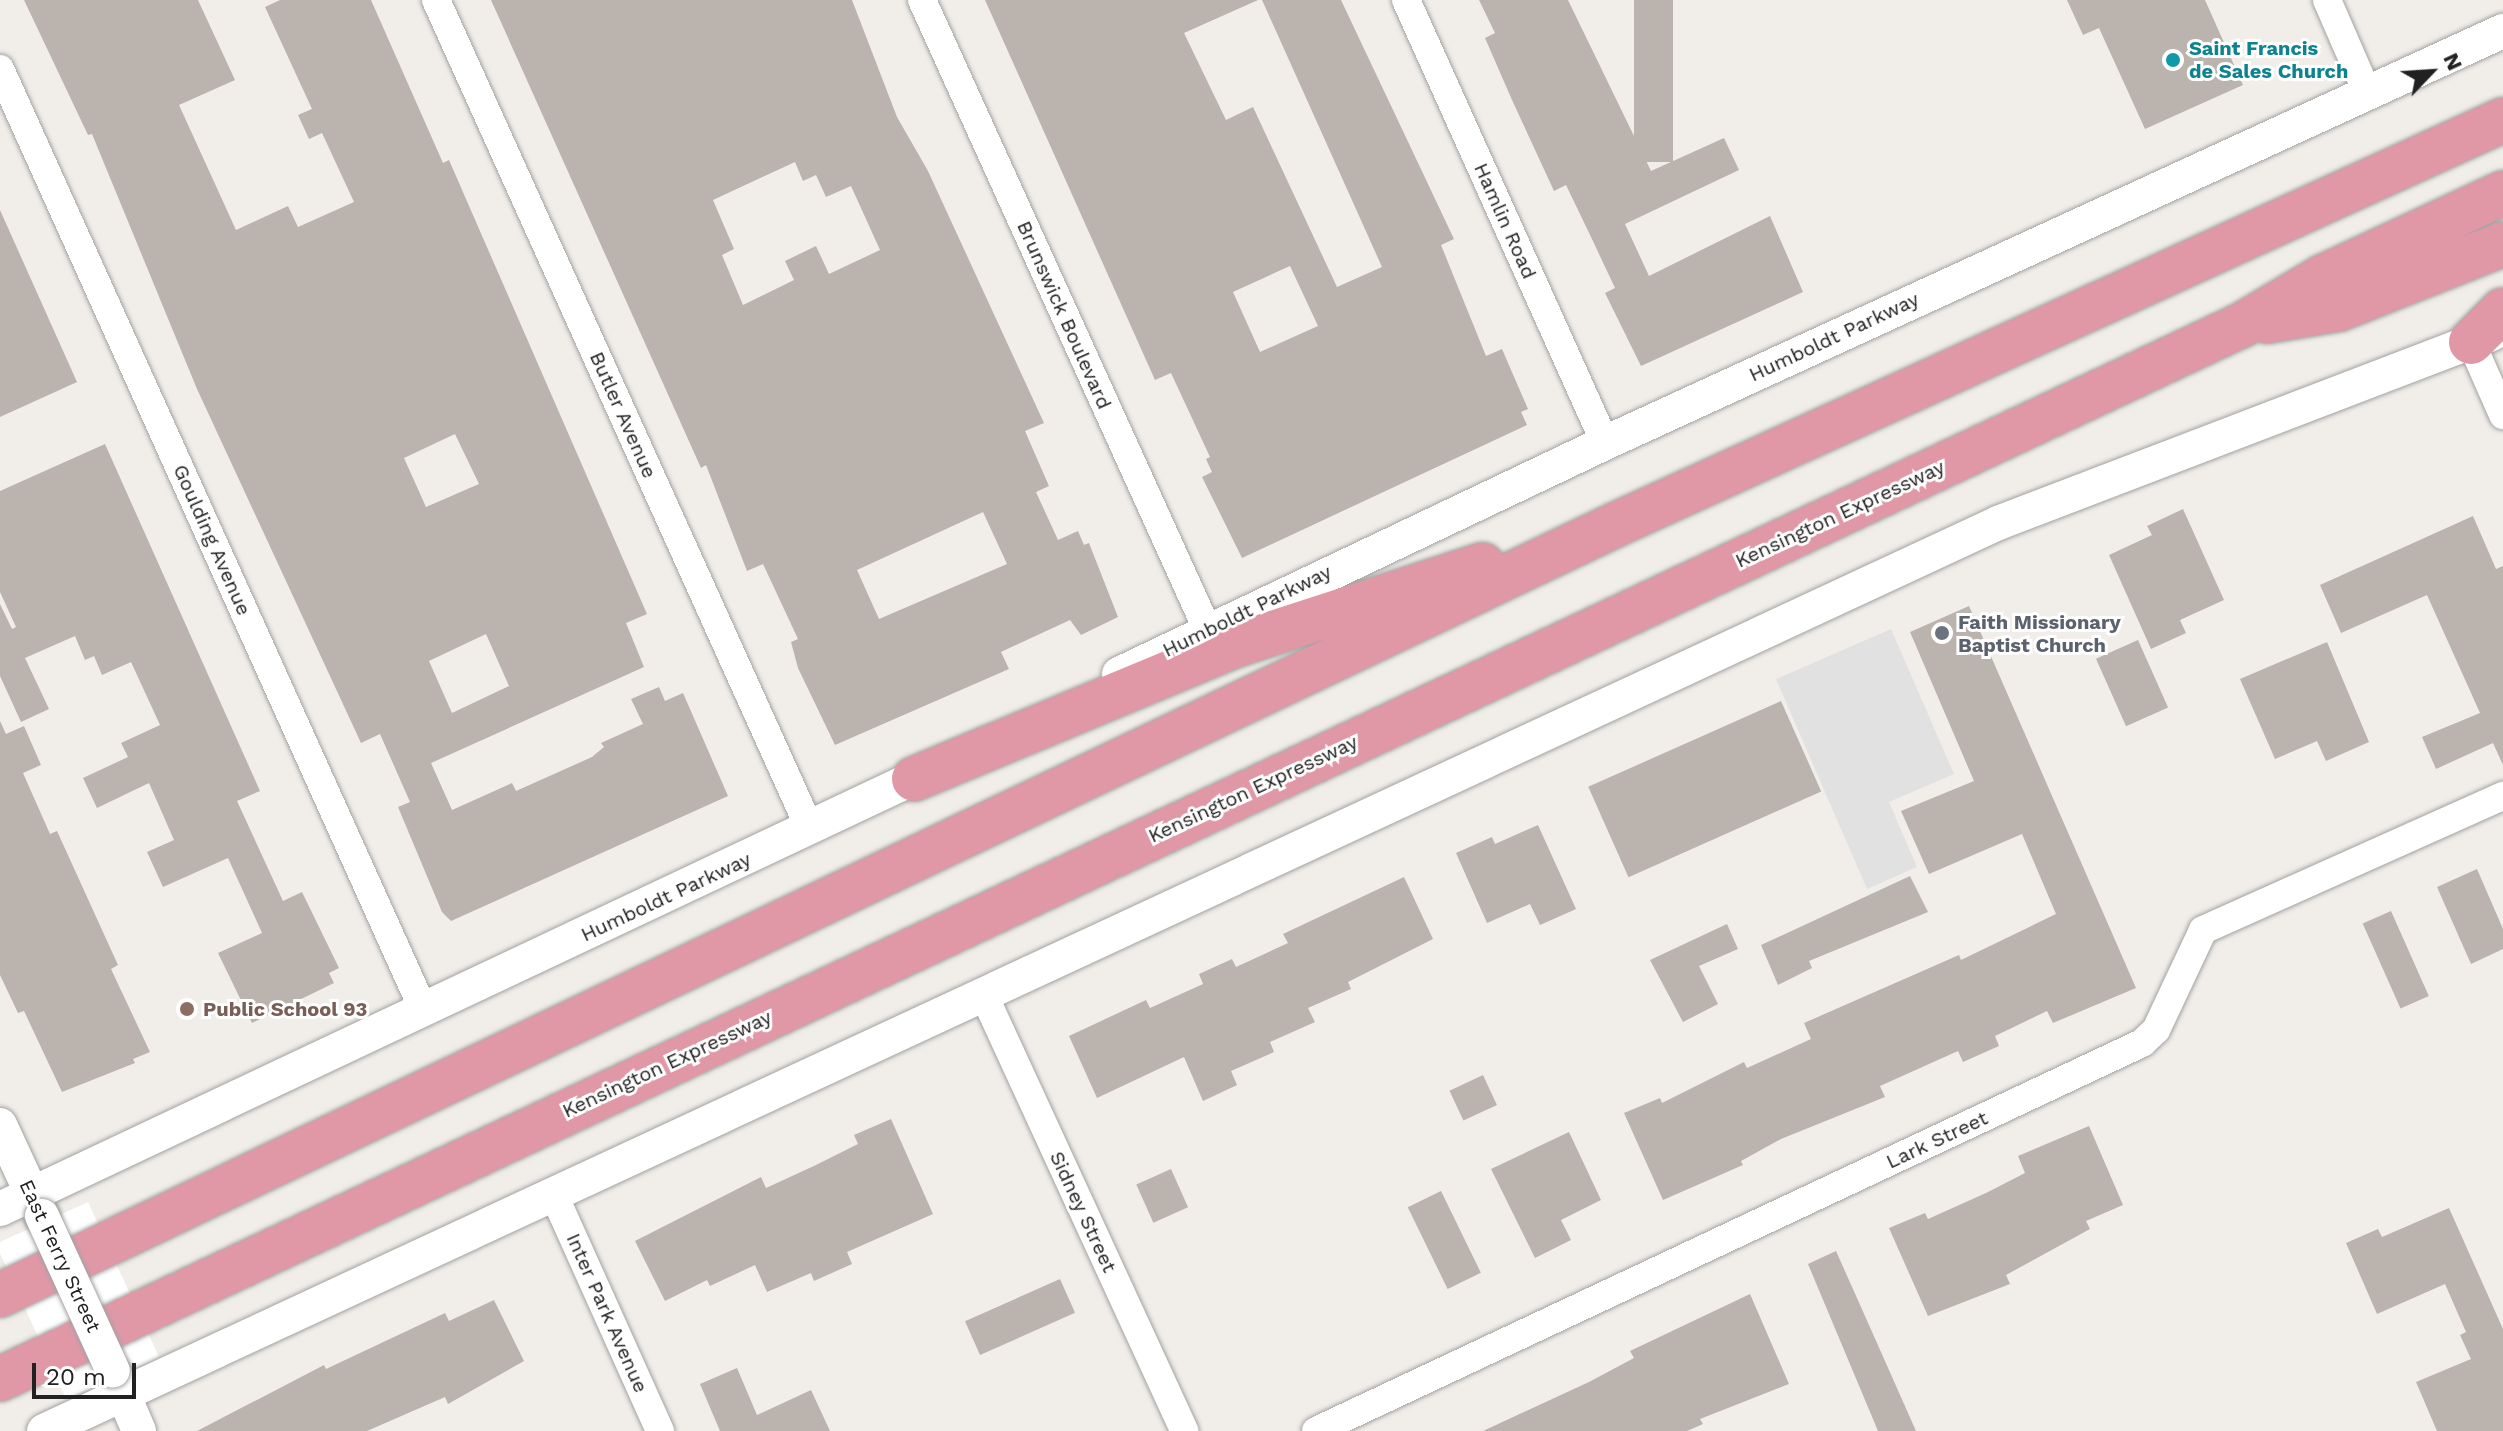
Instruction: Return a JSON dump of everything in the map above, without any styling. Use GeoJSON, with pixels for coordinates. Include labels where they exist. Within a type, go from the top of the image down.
{"type":"FeatureCollection","features":[{"type":"Feature","properties":{"kind":"highway"},"geometry":{"type":"LineString","coordinates":[[0,1295],[1615,525],[2503,120]]}},
{"type":"Feature","properties":{"kind":"highway","name":"Kensington Expressway"},"geometry":{"type":"LineString","coordinates":[[0,1379],[2242,325],[2323,277],[2503,193]]}},
{"type":"Feature","properties":{"kind":"highway"},"geometry":{"type":"LineString","coordinates":[[2242,325],[2339,309],[2503,244]]}},
{"type":"Feature","properties":{"kind":"highway"},"geometry":{"type":"LineString","coordinates":[[2487,336],[2503,310]]}},
{"type":"Feature","properties":{"kind":"highway"},"geometry":{"type":"LineString","coordinates":[[914,779],[1239,644],[1615,525]]}},
{"type":"Feature","properties":{"kind":"street","name":"Butler Avenue"},"geometry":{"type":"LineString","coordinates":[[436,0],[810,829]]}},
{"type":"Feature","properties":{"kind":"street","name":"Brunswick Boulevard"},"geometry":{"type":"LineString","coordinates":[[922,0],[1207,629]]}},
{"type":"Feature","properties":{"kind":"street","name":"Hamlin Road"},"geometry":{"type":"LineString","coordinates":[[1406,0],[1605,443]]}},
{"type":"Feature","properties":{"kind":"street"},"geometry":{"type":"LineString","coordinates":[[2327,0],[2367,92]]}},
{"type":"Feature","properties":{"kind":"street","name":"Humboldt Parkway"},"geometry":{"type":"LineString","coordinates":[[0,1209],[37,1205],[424,1011],[914,779],[1207,629],[2503,31]]}},
{"type":"Feature","properties":{"kind":"street","name":"Goulding Avenue"},"geometry":{"type":"LineString","coordinates":[[0,69],[424,1011]]}},
{"type":"Feature","properties":{"kind":"street"},"geometry":{"type":"LineString","coordinates":[[44,1431],[118,1383],[554,1195],[1998,523],[2487,336],[2503,415]]}},
{"type":"Feature","properties":{"kind":"street","name":"Lark Street"},"geometry":{"type":"LineString","coordinates":[[1316,1431],[2142,1043],[2156,1030],[2203,930],[2503,796]]}},
{"type":"Feature","properties":{"kind":"street","name":"Sidney Street"},"geometry":{"type":"LineString","coordinates":[[983,993],[1184,1431]]}},
{"type":"Feature","properties":{"kind":"street","name":"East Ferry Street"},"geometry":{"type":"LineString","coordinates":[[0,1125],[139,1431]]}},
{"type":"Feature","properties":{"kind":"street","name":"Inter Park Avenue"},"geometry":{"type":"LineString","coordinates":[[554,1195],[660,1431]]}},
{"type":"Feature","properties":{"kind":"shaded area"},"geometry":{"type":"Polygon","coordinates":[[[1891,629],[1954,774],[1889,802],[1917,867],[1867,889],[1776,679],[1891,629]]]}},
{"type":"Feature","properties":{"kind":"pier"},"geometry":{"type":"Polygon","coordinates":[[[88,1202],[159,1357],[66,1399],[0,1253],[0,1242],[88,1202]]]}},
{"type":"Feature","properties":{"kind":"building"},"geometry":{"type":"Polygon","coordinates":[[[24,0],[198,0],[235,80],[179,105],[236,230],[288,206],[298,227],[354,202],[322,133],[309,139],[298,115],[312,109],[265,7],[280,0],[371,0],[443,163],[449,160],[647,614],[626,623],[644,667],[431,763],[452,810],[512,783],[516,791],[592,757],[604,747],[601,743],[643,724],[631,699],[659,687],[665,701],[683,693],[728,796],[451,921],[442,912],[398,807],[410,802],[380,734],[361,743],[197,389],[92,134],[88,135],[24,0]],[[455,434],[404,458],[426,507],[479,484],[455,434]],[[486,634],[429,661],[452,713],[509,686],[486,634]]]}},
{"type":"Feature","properties":{"kind":"building"},"geometry":{"type":"Polygon","coordinates":[[[491,0],[852,0],[897,117],[928,171],[1044,423],[1025,431],[1049,486],[1036,492],[1058,540],[1078,531],[1084,545],[1089,543],[1118,617],[1081,635],[1070,620],[1001,652],[1009,669],[835,745],[798,668],[791,642],[798,639],[763,564],[747,571],[706,465],[701,468],[491,0]],[[795,162],[713,200],[734,249],[722,255],[743,305],[794,280],[785,261],[816,246],[829,274],[880,250],[851,186],[826,197],[816,175],[803,181],[795,162]],[[983,512],[857,570],[879,619],[1007,564],[983,512]]]}},
{"type":"Feature","properties":{"kind":"building"},"geometry":{"type":"Polygon","coordinates":[[[985,0],[1258,0],[1184,33],[1226,120],[1253,107],[1337,287],[1382,267],[1262,0],[1341,0],[1454,239],[1441,245],[1486,356],[1502,349],[1528,409],[1521,412],[1527,425],[1242,558],[1202,477],[1212,472],[1206,459],[1210,457],[1171,373],[1155,380],[985,0]],[[1290,266],[1233,292],[1260,352],[1318,326],[1290,266]]]}},
{"type":"Feature","properties":{"kind":"building"},"geometry":{"type":"Polygon","coordinates":[[[1479,0],[1568,0],[1651,171],[1724,138],[1739,170],[1625,224],[1649,276],[1770,216],[1803,292],[1641,366],[1605,293],[1615,288],[1566,185],[1554,191],[1512,100],[1485,38],[1495,33],[1479,0]]]}},
{"type":"Feature","properties":{"kind":"building"},"geometry":{"type":"Polygon","coordinates":[[[1634,0],[1673,0],[1673,162],[1634,162],[1634,0]]]}},
{"type":"Feature","properties":{"kind":"building","name":"Saint Francis de Sales Church"},"geometry":{"type":"Polygon","coordinates":[[[2067,0],[2205,0],[2243,85],[2145,129],[2099,28],[2083,35],[2067,0]]]}},
{"type":"Feature","properties":{"kind":"building"},"geometry":{"type":"Polygon","coordinates":[[[0,210],[77,382],[0,417],[0,210]]]}},
{"type":"Feature","properties":{"kind":"building"},"geometry":{"type":"Polygon","coordinates":[[[105,444],[260,791],[237,801],[283,901],[302,892],[339,968],[329,973],[334,983],[252,1023],[218,953],[262,933],[228,858],[163,887],[147,852],[174,840],[149,783],[97,808],[83,778],[128,757],[121,743],[160,725],[131,662],[102,675],[94,656],[85,660],[75,636],[25,658],[49,709],[21,722],[0,676],[0,604],[12,629],[16,627],[0,592],[0,491],[105,444]]]}},
{"type":"Feature","properties":{"kind":"building"},"geometry":{"type":"Polygon","coordinates":[[[2183,509],[2224,600],[2180,620],[2186,633],[2151,649],[2109,555],[2152,535],[2147,526],[2183,509]]]}},
{"type":"Feature","properties":{"kind":"building"},"geometry":{"type":"Polygon","coordinates":[[[2473,516],[2496,569],[2503,566],[2503,765],[2493,743],[2436,769],[2422,737],[2480,713],[2427,595],[2341,633],[2320,585],[2473,516]]]}},
{"type":"Feature","properties":{"kind":"building"},"geometry":{"type":"Polygon","coordinates":[[[1969,606],[2136,988],[2053,1023],[2047,1011],[1995,1036],[1999,1046],[1963,1062],[1958,1051],[1880,1086],[1885,1097],[1781,1139],[1741,1161],[1743,1165],[1663,1200],[1624,1113],[1660,1098],[1662,1103],[1744,1062],[1747,1068],[1811,1039],[1804,1023],[1959,955],[1961,960],[2056,914],[2022,834],[1929,874],[1901,811],[1974,781],[1910,632],[1969,606]]]}},
{"type":"Feature","properties":{"kind":"building"},"geometry":{"type":"Polygon","coordinates":[[[2138,640],[2168,708],[2126,726],[2096,659],[2138,640]]]}},
{"type":"Feature","properties":{"kind":"building"},"geometry":{"type":"Polygon","coordinates":[[[2327,642],[2369,742],[2326,761],[2317,741],[2275,759],[2240,679],[2327,642]]]}},
{"type":"Feature","properties":{"kind":"building"},"geometry":{"type":"Polygon","coordinates":[[[1781,701],[1821,791],[1629,877],[1588,787],[1781,701]]]}},
{"type":"Feature","properties":{"kind":"building"},"geometry":{"type":"Polygon","coordinates":[[[0,721],[6,734],[24,726],[41,765],[23,773],[50,834],[57,831],[118,965],[111,969],[150,1052],[133,1059],[135,1063],[62,1092],[24,1011],[18,1013],[0,975],[0,721]]]}},
{"type":"Feature","properties":{"kind":"building"},"geometry":{"type":"Polygon","coordinates":[[[1538,825],[1576,909],[1540,925],[1530,904],[1487,923],[1456,853],[1492,837],[1495,844],[1538,825]]]}},
{"type":"Feature","properties":{"kind":"building"},"geometry":{"type":"Polygon","coordinates":[[[2477,869],[2503,929],[2503,949],[2471,964],[2437,887],[2477,869]]]}},
{"type":"Feature","properties":{"kind":"building"},"geometry":{"type":"Polygon","coordinates":[[[1910,876],[1928,912],[1809,961],[1812,968],[1778,985],[1761,945],[1910,876]]]}},
{"type":"Feature","properties":{"kind":"building"},"geometry":{"type":"Polygon","coordinates":[[[1404,877],[1433,939],[1348,982],[1351,989],[1308,1008],[1315,1022],[1270,1042],[1274,1052],[1231,1071],[1237,1085],[1203,1101],[1184,1057],[1097,1098],[1069,1036],[1146,1000],[1150,1008],[1203,984],[1199,974],[1232,959],[1236,967],[1288,943],[1283,934],[1404,877]]]}},
{"type":"Feature","properties":{"kind":"building"},"geometry":{"type":"Polygon","coordinates":[[[2391,911],[2429,996],[2401,1009],[2363,924],[2391,911]]]}},
{"type":"Feature","properties":{"kind":"building"},"geometry":{"type":"Polygon","coordinates":[[[1727,924],[1738,949],[1699,966],[1718,1004],[1683,1022],[1650,960],[1727,924]]]}},
{"type":"Feature","properties":{"kind":"building"},"geometry":{"type":"Polygon","coordinates":[[[1483,1075],[1497,1105],[1463,1121],[1449,1091],[1483,1075]]]}},
{"type":"Feature","properties":{"kind":"building"},"geometry":{"type":"Polygon","coordinates":[[[891,1119],[933,1214],[847,1252],[852,1264],[814,1281],[811,1273],[767,1292],[755,1265],[710,1286],[707,1280],[665,1301],[635,1241],[761,1177],[766,1188],[816,1165],[858,1144],[854,1135],[891,1119]]]}},
{"type":"Feature","properties":{"kind":"building"},"geometry":{"type":"Polygon","coordinates":[[[2089,1126],[2123,1205],[2086,1221],[2090,1229],[2006,1275],[2010,1284],[1928,1316],[1889,1228],[1925,1213],[1928,1219],[1986,1193],[2025,1173],[2018,1156],[2089,1126]]]}},
{"type":"Feature","properties":{"kind":"building"},"geometry":{"type":"Polygon","coordinates":[[[1569,1132],[1601,1200],[1561,1220],[1571,1240],[1535,1258],[1491,1169],[1569,1132]]]}},
{"type":"Feature","properties":{"kind":"building"},"geometry":{"type":"Polygon","coordinates":[[[1171,1169],[1188,1207],[1153,1223],[1136,1184],[1171,1169]]]}},
{"type":"Feature","properties":{"kind":"building"},"geometry":{"type":"Polygon","coordinates":[[[1441,1191],[1481,1273],[1448,1289],[1408,1207],[1441,1191]]]}},
{"type":"Feature","properties":{"kind":"building"},"geometry":{"type":"Polygon","coordinates":[[[2449,1208],[2503,1329],[2503,1431],[2437,1431],[2416,1382],[2471,1359],[2460,1335],[2466,1332],[2445,1284],[2377,1314],[2346,1243],[2378,1229],[2382,1237],[2449,1208]]]}},
{"type":"Feature","properties":{"kind":"building"},"geometry":{"type":"Polygon","coordinates":[[[1836,1251],[1916,1431],[1878,1431],[1808,1264],[1836,1251]]]}},
{"type":"Feature","properties":{"kind":"building"},"geometry":{"type":"Polygon","coordinates":[[[1060,1279],[1075,1313],[980,1355],[965,1321],[1060,1279]]]}},
{"type":"Feature","properties":{"kind":"building"},"geometry":{"type":"Polygon","coordinates":[[[1750,1294],[1789,1384],[1700,1419],[1703,1424],[1687,1431],[1483,1431],[1589,1382],[1634,1358],[1630,1351],[1750,1294]]]}},
{"type":"Feature","properties":{"kind":"building"},"geometry":{"type":"Polygon","coordinates":[[[494,1300],[524,1361],[448,1404],[445,1397],[367,1431],[197,1431],[324,1365],[326,1369],[445,1313],[449,1321],[494,1300]]]}},
{"type":"Feature","properties":{"kind":"building"},"geometry":{"type":"Polygon","coordinates":[[[737,1368],[757,1415],[811,1390],[830,1431],[720,1431],[700,1384],[737,1368]]]}},
{"type":"Feature","properties":{"kind":"place","name":"Saint Francis de Sales Church"},"geometry":{"type":"Point","coordinates":[2173,60]}},
{"type":"Feature","properties":{"kind":"place","name":"Faith Missionary Baptist Church"},"geometry":{"type":"Point","coordinates":[1942,633]}},
{"type":"Feature","properties":{"kind":"place","name":"Public School 93"},"geometry":{"type":"Point","coordinates":[187,1009]}}]}
